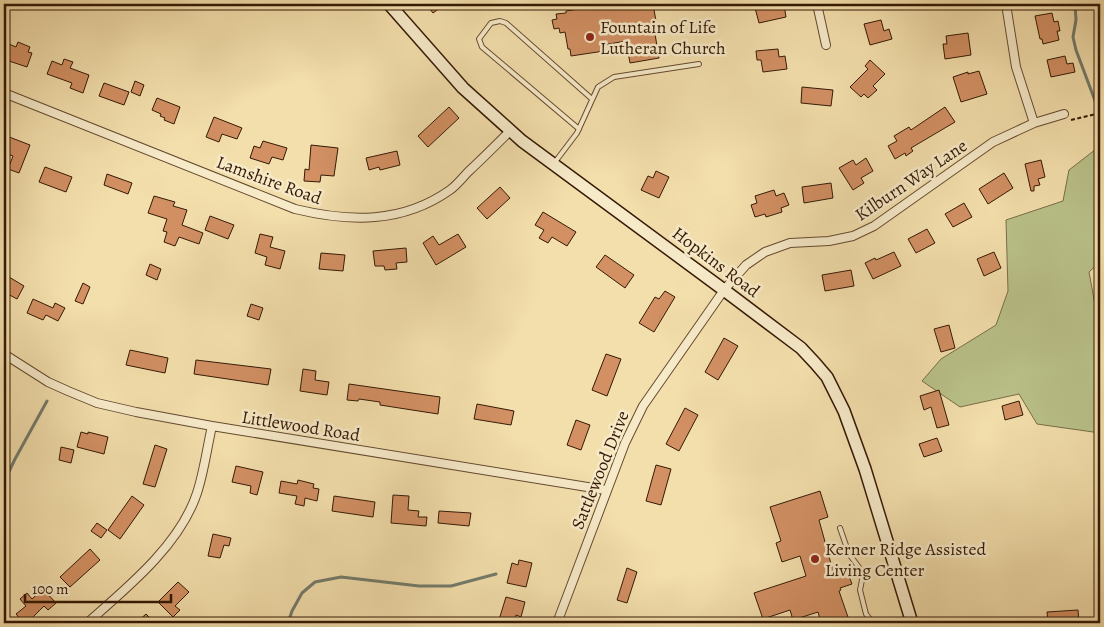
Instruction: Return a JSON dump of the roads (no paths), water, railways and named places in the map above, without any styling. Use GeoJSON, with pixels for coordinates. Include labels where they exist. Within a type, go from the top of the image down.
{"type":"FeatureCollection","features":[{"type":"Feature","properties":{"kind":"main road","name":"Hopkins Road"},"geometry":{"type":"LineString","coordinates":[[389,4],[463,88],[510,131],[801,348],[827,378],[844,411],[865,469],[912,623]]}},
{"type":"Feature","properties":{"kind":"street"},"geometry":{"type":"LineString","coordinates":[[817,4],[826,45]]}},
{"type":"Feature","properties":{"kind":"street"},"geometry":{"type":"LineString","coordinates":[[1006,4],[1016,68],[1034,123]]}},
{"type":"Feature","properties":{"kind":"street","name":"Lamshire Road"},"geometry":{"type":"LineString","coordinates":[[4,93],[295,209],[343,218],[364,219],[388,216],[405,212],[429,202],[450,190],[510,131]]}},
{"type":"Feature","properties":{"kind":"street","name":"Kilburn Way Lane"},"geometry":{"type":"LineString","coordinates":[[724,290],[746,265],[765,252],[790,243],[829,242],[853,236],[874,226],[993,142],[1034,123],[1064,114]]}},
{"type":"Feature","properties":{"kind":"street","name":"Sattlewood Drive"},"geometry":{"type":"LineString","coordinates":[[557,623],[606,490],[625,443],[643,406],[724,290]]}},
{"type":"Feature","properties":{"kind":"street","name":"Littlewood Road"},"geometry":{"type":"LineString","coordinates":[[4,354],[48,382],[97,403],[212,426],[606,490]]}},
{"type":"Feature","properties":{"kind":"street"},"geometry":{"type":"LineString","coordinates":[[87,623],[125,590],[165,548],[186,519],[197,494],[212,426]]}},
{"type":"Feature","properties":{"kind":"lane"},"geometry":{"type":"LineString","coordinates":[[579,128],[482,47],[479,39],[491,23],[506,22],[592,99]]}},
{"type":"Feature","properties":{"kind":"lane"},"geometry":{"type":"LineString","coordinates":[[553,164],[579,128],[598,87],[614,77],[699,64]]}},
{"type":"Feature","properties":{"kind":"lane"},"geometry":{"type":"LineString","coordinates":[[840,528],[849,554],[861,570],[860,590],[866,614],[873,623]]}},
{"type":"Feature","properties":{"kind":"waterway"},"geometry":{"type":"LineString","coordinates":[[1075,4],[1076,20],[1073,37],[1100,114]]}},
{"type":"Feature","properties":{"kind":"waterway"},"geometry":{"type":"LineString","coordinates":[[4,482],[47,401]]}},
{"type":"Feature","properties":{"kind":"waterway"},"geometry":{"type":"LineString","coordinates":[[288,623],[302,593],[315,582],[341,577],[419,586],[451,586],[496,574]]}},
{"type":"Feature","properties":{"kind":"place","name":"Fountain of Life Lutheran Church"},"geometry":{"type":"Point","coordinates":[590,37]}},
{"type":"Feature","properties":{"kind":"place","name":"Kerner Ridge Assisted Living Center"},"geometry":{"type":"Point","coordinates":[815,559]}}]}
